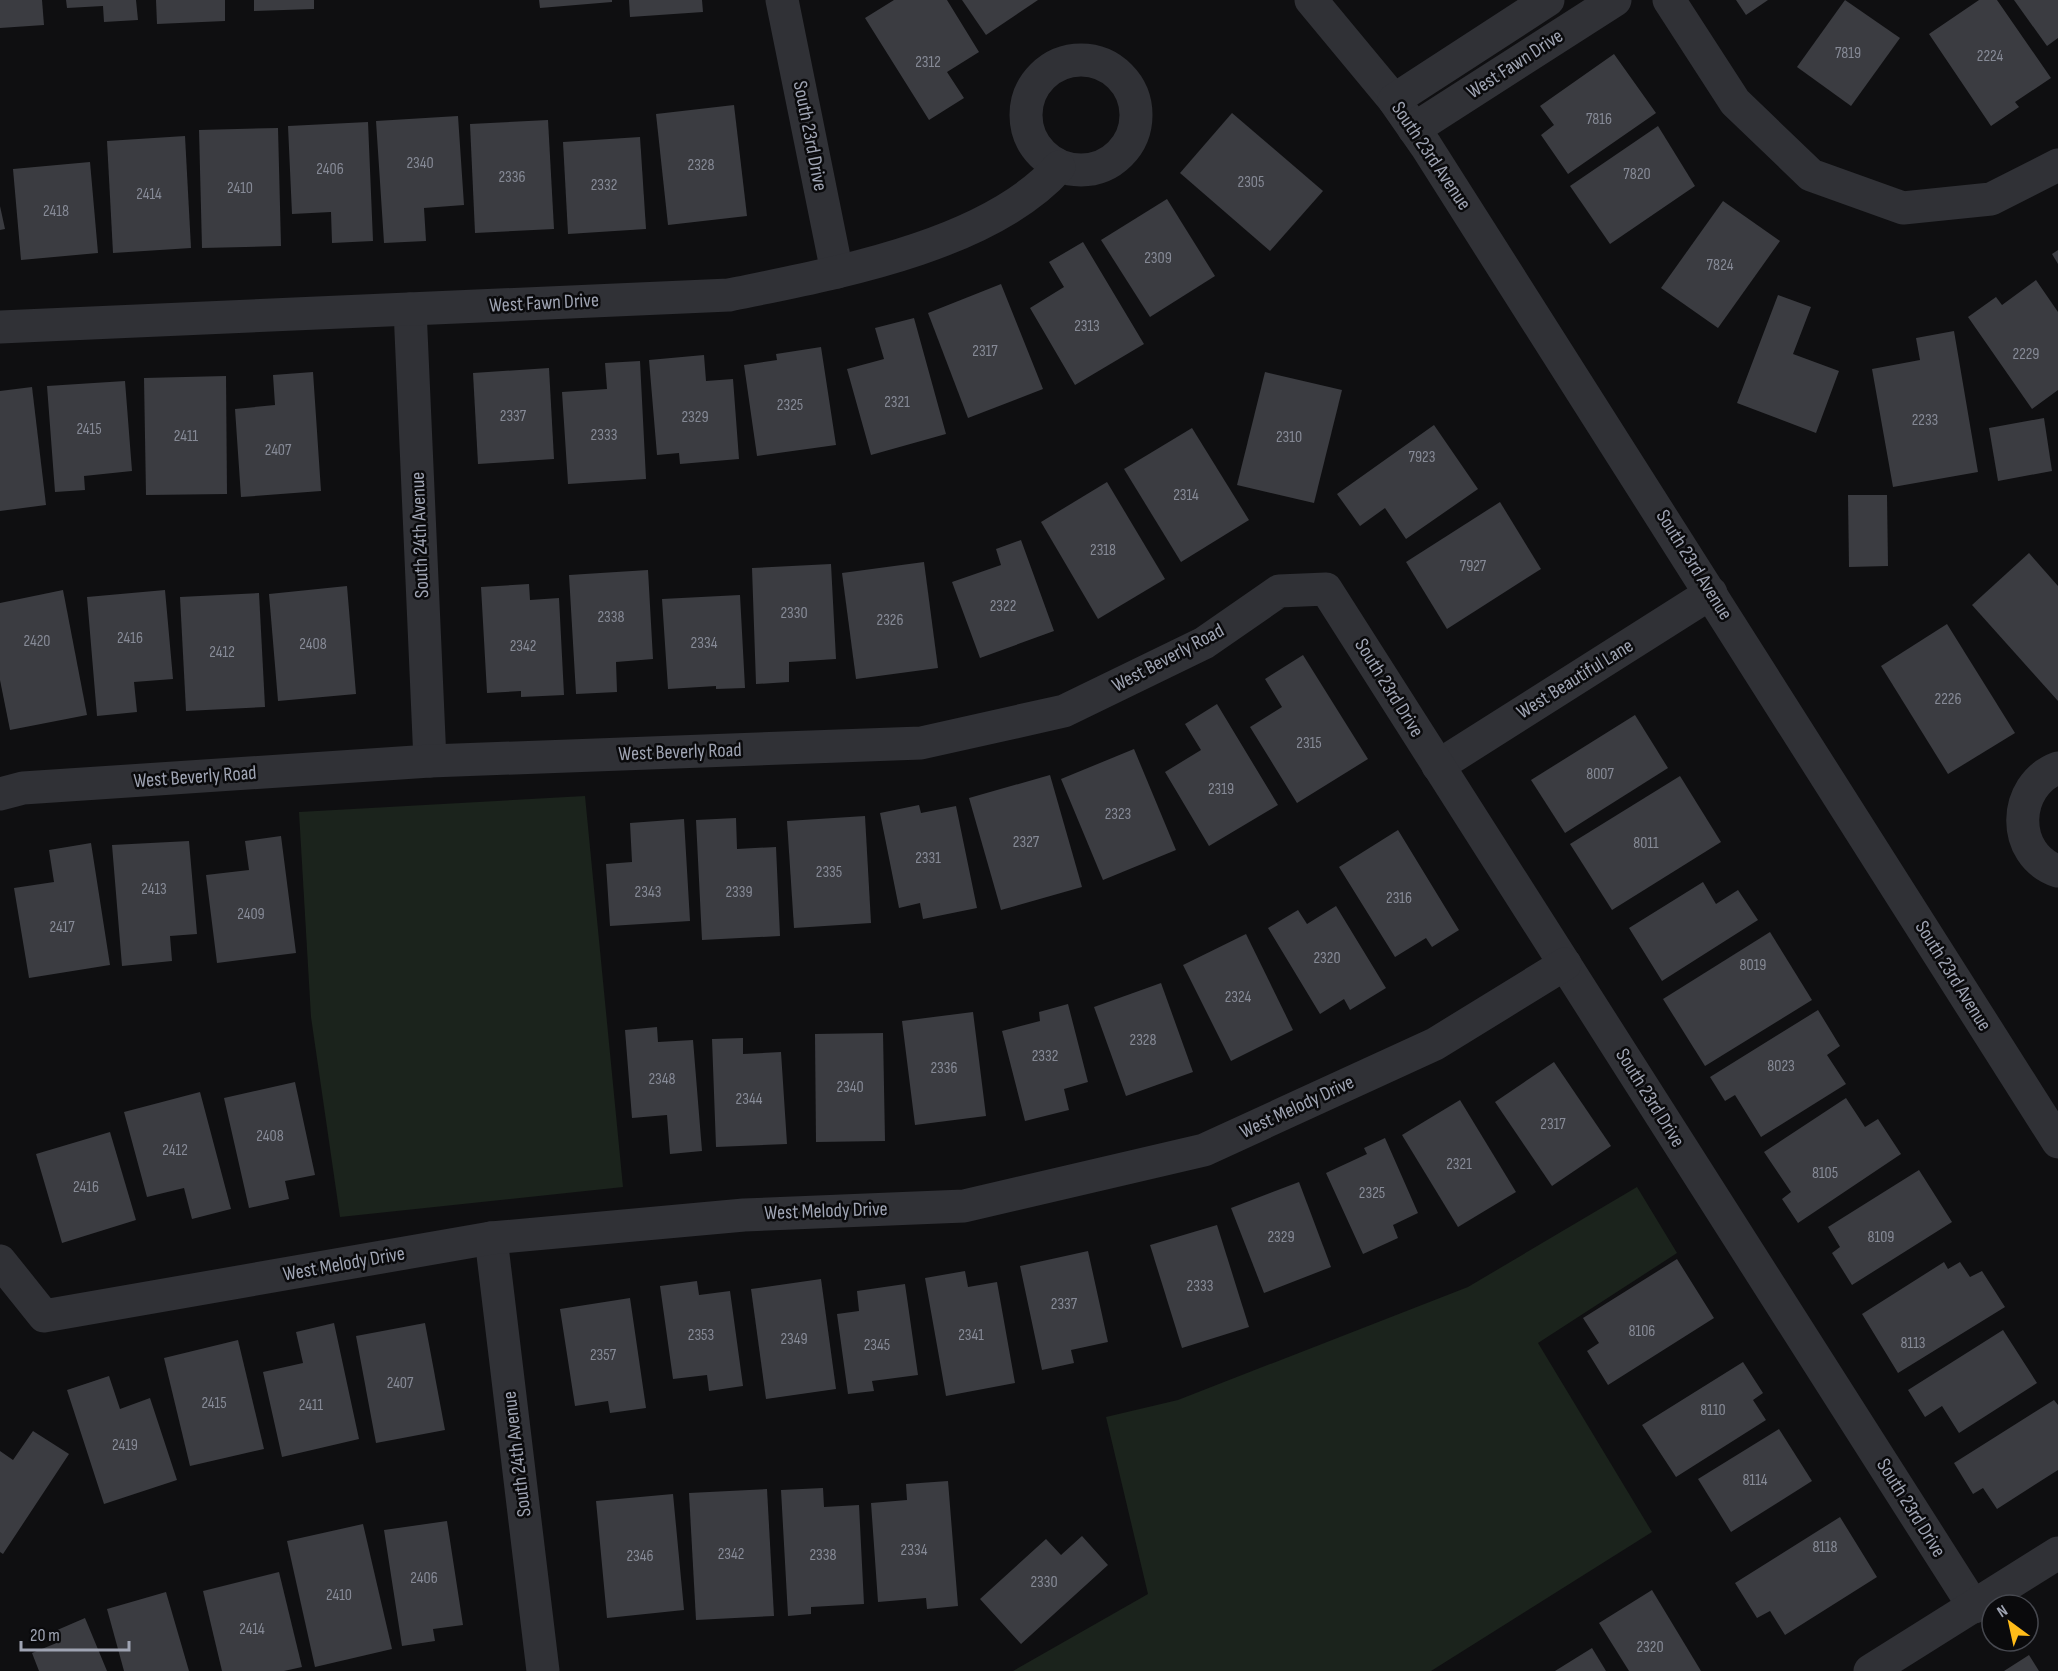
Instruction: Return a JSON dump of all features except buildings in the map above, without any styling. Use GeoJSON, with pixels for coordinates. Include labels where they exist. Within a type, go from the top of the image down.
{"type":"FeatureCollection","features":[{"type":"Feature","properties":{"kind":"street","name":"South 23rd Drive"},"geometry":{"type":"LineString","coordinates":[[782,0],[837,272]]}},
{"type":"Feature","properties":{"kind":"street","name":"South 23rd Avenue"},"geometry":{"type":"LineString","coordinates":[[1311,0],[1394,100],[1414,129],[1712,592],[2058,1142]]}},
{"type":"Feature","properties":{"kind":"street","name":"West Fawn Drive"},"geometry":{"type":"LineString","coordinates":[[1394,100],[1548,0]]}},
{"type":"Feature","properties":{"kind":"street","name":"West Fawn Drive"},"geometry":{"type":"LineString","coordinates":[[1414,129],[1615,0]]}},
{"type":"Feature","properties":{"kind":"street"},"geometry":{"type":"LineString","coordinates":[[1669,0],[1735,102],[1811,175],[1903,208],[1991,199],[2058,165]]}},
{"type":"Feature","properties":{"kind":"street"},"geometry":{"type":"LineString","coordinates":[[1519,18],[1539,49]]}},
{"type":"Feature","properties":{"kind":"street","name":"West Fawn Drive"},"geometry":{"type":"LineString","coordinates":[[0,327],[729,295],[837,272],[946,238],[998,214],[1045,182],[1059,167]]}},
{"type":"Feature","properties":{"kind":"street","name":"South 24th Avenue"},"geometry":{"type":"LineString","coordinates":[[410,309],[430,761]]}},
{"type":"Feature","properties":{"kind":"street","name":"South 23rd Drive"},"geometry":{"type":"LineString","coordinates":[[1326,589],[1974,1607]]}},
{"type":"Feature","properties":{"kind":"street","name":"West Beverly Road"},"geometry":{"type":"LineString","coordinates":[[0,794],[23,788],[430,761],[921,743],[1064,711],[1204,643],[1279,591],[1326,589]]}},
{"type":"Feature","properties":{"kind":"street","name":"West Beautiful Lane"},"geometry":{"type":"LineString","coordinates":[[1438,766],[1712,592]]}},
{"type":"Feature","properties":{"kind":"street"},"geometry":{"type":"LineString","coordinates":[[2058,768],[2036,783],[2026,796],[2022,814],[2023,831],[2029,847],[2040,861],[2058,871]]}},
{"type":"Feature","properties":{"kind":"street","name":"West Melody Drive"},"geometry":{"type":"LineString","coordinates":[[0,1261],[44,1316],[491,1238],[744,1215],[964,1206],[1204,1150],[1435,1044],[1565,964]]}},
{"type":"Feature","properties":{"kind":"street","name":"South 24th Avenue"},"geometry":{"type":"LineString","coordinates":[[491,1238],[543,1671]]}},
{"type":"Feature","properties":{"kind":"street"},"geometry":{"type":"LineString","coordinates":[[1870,1671],[2058,1553]]}},
{"type":"Feature","properties":{"kind":"shaded area"},"geometry":{"type":"Polygon","coordinates":[[[585,796],[623,1187],[340,1217],[311,1017],[299,812],[585,796]]]}},
{"type":"Feature","properties":{"kind":"shaded area"},"geometry":{"type":"Polygon","coordinates":[[[1637,1187],[1677,1253],[1538,1343],[1652,1532],[1431,1671],[1013,1671],[1148,1594],[1106,1417],[1178,1400],[1468,1287],[1637,1187]]]}}]}
